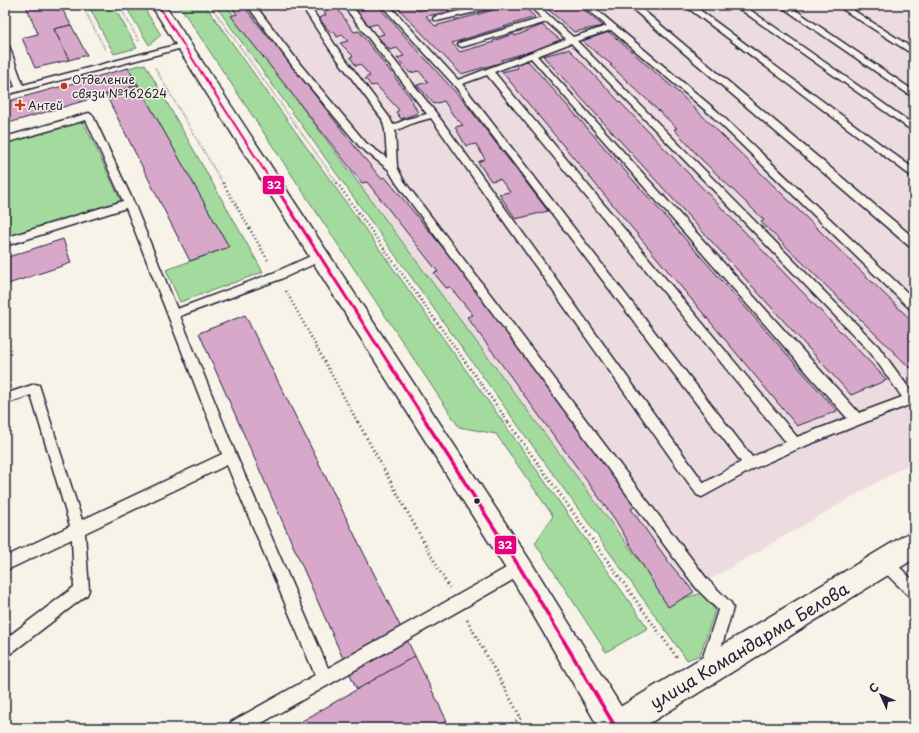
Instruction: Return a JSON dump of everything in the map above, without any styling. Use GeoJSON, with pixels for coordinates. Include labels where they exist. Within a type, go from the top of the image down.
{"type":"FeatureCollection","features":[{"type":"Feature","properties":{"kind":"main road"},"geometry":{"type":"LineString","coordinates":[[158,5],[321,256],[520,568],[615,728]]}},
{"type":"Feature","properties":{"kind":"main road","name":"улица Командарма Белова"},"geometry":{"type":"LineString","coordinates":[[615,728],[914,544]]}},
{"type":"Feature","properties":{"kind":"lane"},"geometry":{"type":"LineString","coordinates":[[5,8],[10,5]]}},
{"type":"Feature","properties":{"kind":"lane"},"geometry":{"type":"LineString","coordinates":[[251,5],[296,66],[363,145],[392,166]]}},
{"type":"Feature","properties":{"kind":"lane"},"geometry":{"type":"LineString","coordinates":[[305,5],[332,46],[386,119],[390,130],[392,166],[400,182],[702,584],[726,608],[699,675]]}},
{"type":"Feature","properties":{"kind":"lane"},"geometry":{"type":"LineString","coordinates":[[347,5],[433,114],[702,491],[750,464],[795,444],[912,398],[874,349],[598,64],[532,5]]}},
{"type":"Feature","properties":{"kind":"lane"},"geometry":{"type":"LineString","coordinates":[[385,5],[457,83],[750,464]]}},
{"type":"Feature","properties":{"kind":"lane"},"geometry":{"type":"LineString","coordinates":[[436,20],[494,5]]}},
{"type":"Feature","properties":{"kind":"lane"},"geometry":{"type":"LineString","coordinates":[[586,5],[714,113],[914,306]]}},
{"type":"Feature","properties":{"kind":"lane"},"geometry":{"type":"LineString","coordinates":[[632,5],[746,100],[914,244]]}},
{"type":"Feature","properties":{"kind":"lane"},"geometry":{"type":"LineString","coordinates":[[688,5],[914,174]]}},
{"type":"Feature","properties":{"kind":"lane"},"geometry":{"type":"LineString","coordinates":[[738,5],[914,129]]}},
{"type":"Feature","properties":{"kind":"lane"},"geometry":{"type":"LineString","coordinates":[[783,5],[914,95]]}},
{"type":"Feature","properties":{"kind":"lane"},"geometry":{"type":"LineString","coordinates":[[840,5],[914,53]]}},
{"type":"Feature","properties":{"kind":"lane"},"geometry":{"type":"LineString","coordinates":[[462,45],[548,20]]}},
{"type":"Feature","properties":{"kind":"lane"},"geometry":{"type":"LineString","coordinates":[[457,83],[572,40],[613,27]]}},
{"type":"Feature","properties":{"kind":"lane"},"geometry":{"type":"LineString","coordinates":[[5,92],[183,45]]}},
{"type":"Feature","properties":{"kind":"lane"},"geometry":{"type":"LineString","coordinates":[[5,46],[20,88]]}},
{"type":"Feature","properties":{"kind":"lane"},"geometry":{"type":"LineString","coordinates":[[532,55],[856,420]]}},
{"type":"Feature","properties":{"kind":"lane"},"geometry":{"type":"LineString","coordinates":[[489,71],[795,444]]}},
{"type":"Feature","properties":{"kind":"lane"},"geometry":{"type":"LineString","coordinates":[[390,130],[410,121],[433,114]]}},
{"type":"Feature","properties":{"kind":"lane"},"geometry":{"type":"LineString","coordinates":[[5,140],[89,116],[129,202],[230,457],[324,679]]}},
{"type":"Feature","properties":{"kind":"lane"},"geometry":{"type":"LineString","coordinates":[[5,242],[129,202]]}},
{"type":"Feature","properties":{"kind":"lane"},"geometry":{"type":"LineString","coordinates":[[174,314],[277,276],[321,256]]}},
{"type":"Feature","properties":{"kind":"lane"},"geometry":{"type":"LineString","coordinates":[[5,400],[36,389],[78,530],[82,590],[5,649]]}},
{"type":"Feature","properties":{"kind":"lane"},"geometry":{"type":"LineString","coordinates":[[5,564],[230,457]]}},
{"type":"Feature","properties":{"kind":"lane"},"geometry":{"type":"LineString","coordinates":[[885,563],[914,591]]}},
{"type":"Feature","properties":{"kind":"lane"},"geometry":{"type":"LineString","coordinates":[[237,728],[520,568]]}},
{"type":"Feature","properties":{"kind":"path"},"geometry":{"type":"LineString","coordinates":[[82,5],[113,63]]}},
{"type":"Feature","properties":{"kind":"path"},"geometry":{"type":"LineString","coordinates":[[119,5],[146,54],[277,276],[522,718],[505,728]]}},
{"type":"Feature","properties":{"kind":"path"},"geometry":{"type":"LineString","coordinates":[[210,5],[699,675]]}},
{"type":"Feature","properties":{"kind":"shaded area"},"geometry":{"type":"Polygon","coordinates":[[[226,5],[895,5],[914,16],[914,461],[671,602],[226,5]]]}},
{"type":"Feature","properties":{"kind":"green space"},"geometry":{"type":"Polygon","coordinates":[[[88,5],[113,5],[137,48],[114,54],[88,5]]]}},
{"type":"Feature","properties":{"kind":"green space"},"geometry":{"type":"Polygon","coordinates":[[[125,5],[142,5],[161,35],[149,45],[125,5]]]}},
{"type":"Feature","properties":{"kind":"green space"},"geometry":{"type":"Polygon","coordinates":[[[179,5],[205,5],[648,628],[606,652],[535,543],[553,516],[496,434],[459,427],[179,5]]]}},
{"type":"Feature","properties":{"kind":"green space"},"geometry":{"type":"Polygon","coordinates":[[[215,5],[226,5],[670,602],[702,593],[715,610],[700,655],[687,660],[215,5]]]}},
{"type":"Feature","properties":{"kind":"green space"},"geometry":{"type":"Polygon","coordinates":[[[145,64],[263,272],[180,302],[166,270],[229,247],[128,68],[145,64]]]}},
{"type":"Feature","properties":{"kind":"green space"},"geometry":{"type":"Polygon","coordinates":[[[83,121],[121,201],[5,237],[5,143],[83,121]]]}},
{"type":"Feature","properties":{"kind":"building"},"geometry":{"type":"Polygon","coordinates":[[[60,5],[71,25],[54,29],[69,60],[35,68],[22,38],[38,34],[26,6],[60,5]]]}},
{"type":"Feature","properties":{"kind":"building"},"geometry":{"type":"Polygon","coordinates":[[[230,5],[243,5],[269,38],[271,38],[359,152],[381,178],[385,177],[480,293],[636,506],[631,509],[671,565],[694,592],[668,607],[614,518],[467,317],[473,315],[450,287],[446,288],[434,273],[438,272],[367,182],[362,183],[296,99],[231,16],[237,14],[230,5]]]}},
{"type":"Feature","properties":{"kind":"building"},"geometry":{"type":"Polygon","coordinates":[[[320,5],[335,5],[354,32],[359,31],[410,97],[418,113],[401,119],[396,112],[399,110],[376,85],[371,86],[365,78],[370,76],[360,64],[356,66],[350,57],[353,56],[340,43],[348,41],[342,35],[337,37],[334,31],[330,32],[319,18],[326,15],[320,5]]]}},
{"type":"Feature","properties":{"kind":"building"},"geometry":{"type":"Polygon","coordinates":[[[361,5],[377,5],[466,104],[548,211],[516,219],[499,194],[510,192],[500,179],[491,181],[478,162],[485,159],[476,144],[466,146],[455,127],[463,125],[453,115],[444,101],[434,104],[417,85],[428,82],[419,71],[410,73],[397,58],[404,56],[397,48],[390,50],[377,36],[384,34],[377,24],[369,26],[357,12],[365,9],[361,5]]]}},
{"type":"Feature","properties":{"kind":"building"},"geometry":{"type":"Polygon","coordinates":[[[395,5],[413,5],[418,11],[441,5],[470,5],[448,10],[449,12],[426,16],[435,26],[512,5],[522,5],[535,17],[452,43],[460,52],[494,42],[493,41],[514,34],[515,36],[542,25],[563,42],[501,60],[503,62],[461,74],[395,5]]]}},
{"type":"Feature","properties":{"kind":"building"},"geometry":{"type":"Polygon","coordinates":[[[543,5],[578,5],[603,26],[574,32],[543,5]]]}},
{"type":"Feature","properties":{"kind":"building"},"geometry":{"type":"Polygon","coordinates":[[[71,25],[87,55],[69,60],[54,29],[71,25]]]}},
{"type":"Feature","properties":{"kind":"building"},"geometry":{"type":"Polygon","coordinates":[[[609,32],[678,92],[914,323],[914,366],[910,368],[761,222],[764,220],[701,159],[674,129],[677,128],[610,65],[612,65],[582,41],[609,32]]]}},
{"type":"Feature","properties":{"kind":"building"},"geometry":{"type":"Polygon","coordinates":[[[569,49],[887,380],[851,395],[543,56],[569,49]]]}},
{"type":"Feature","properties":{"kind":"building"},"geometry":{"type":"Polygon","coordinates":[[[528,61],[837,411],[797,426],[502,72],[518,68],[515,64],[528,61]]]}},
{"type":"Feature","properties":{"kind":"building"},"geometry":{"type":"Polygon","coordinates":[[[128,68],[138,85],[5,124],[5,102],[128,68]]]}},
{"type":"Feature","properties":{"kind":"building"},"geometry":{"type":"Polygon","coordinates":[[[138,85],[229,247],[190,261],[106,95],[138,85]]]}},
{"type":"Feature","properties":{"kind":"building"},"geometry":{"type":"Polygon","coordinates":[[[63,239],[71,263],[5,285],[5,258],[63,239]]]}},
{"type":"Feature","properties":{"kind":"building"},"geometry":{"type":"Polygon","coordinates":[[[245,315],[415,656],[357,690],[199,333],[245,315]]]}},
{"type":"Feature","properties":{"kind":"building"},"geometry":{"type":"Polygon","coordinates":[[[415,656],[447,721],[435,728],[290,728],[415,656]]]}},
{"type":"Feature","properties":{"kind":"transit line","name":"32"},"geometry":{"type":"LineString","coordinates":[[158,5],[520,568],[616,728]]}},
{"type":"Feature","properties":{"kind":"place","name":"Отделение связи №162624"},"geometry":{"type":"Point","coordinates":[64,86]}},
{"type":"Feature","properties":{"kind":"place","name":"Антей"},"geometry":{"type":"Point","coordinates":[20,105]}}]}
